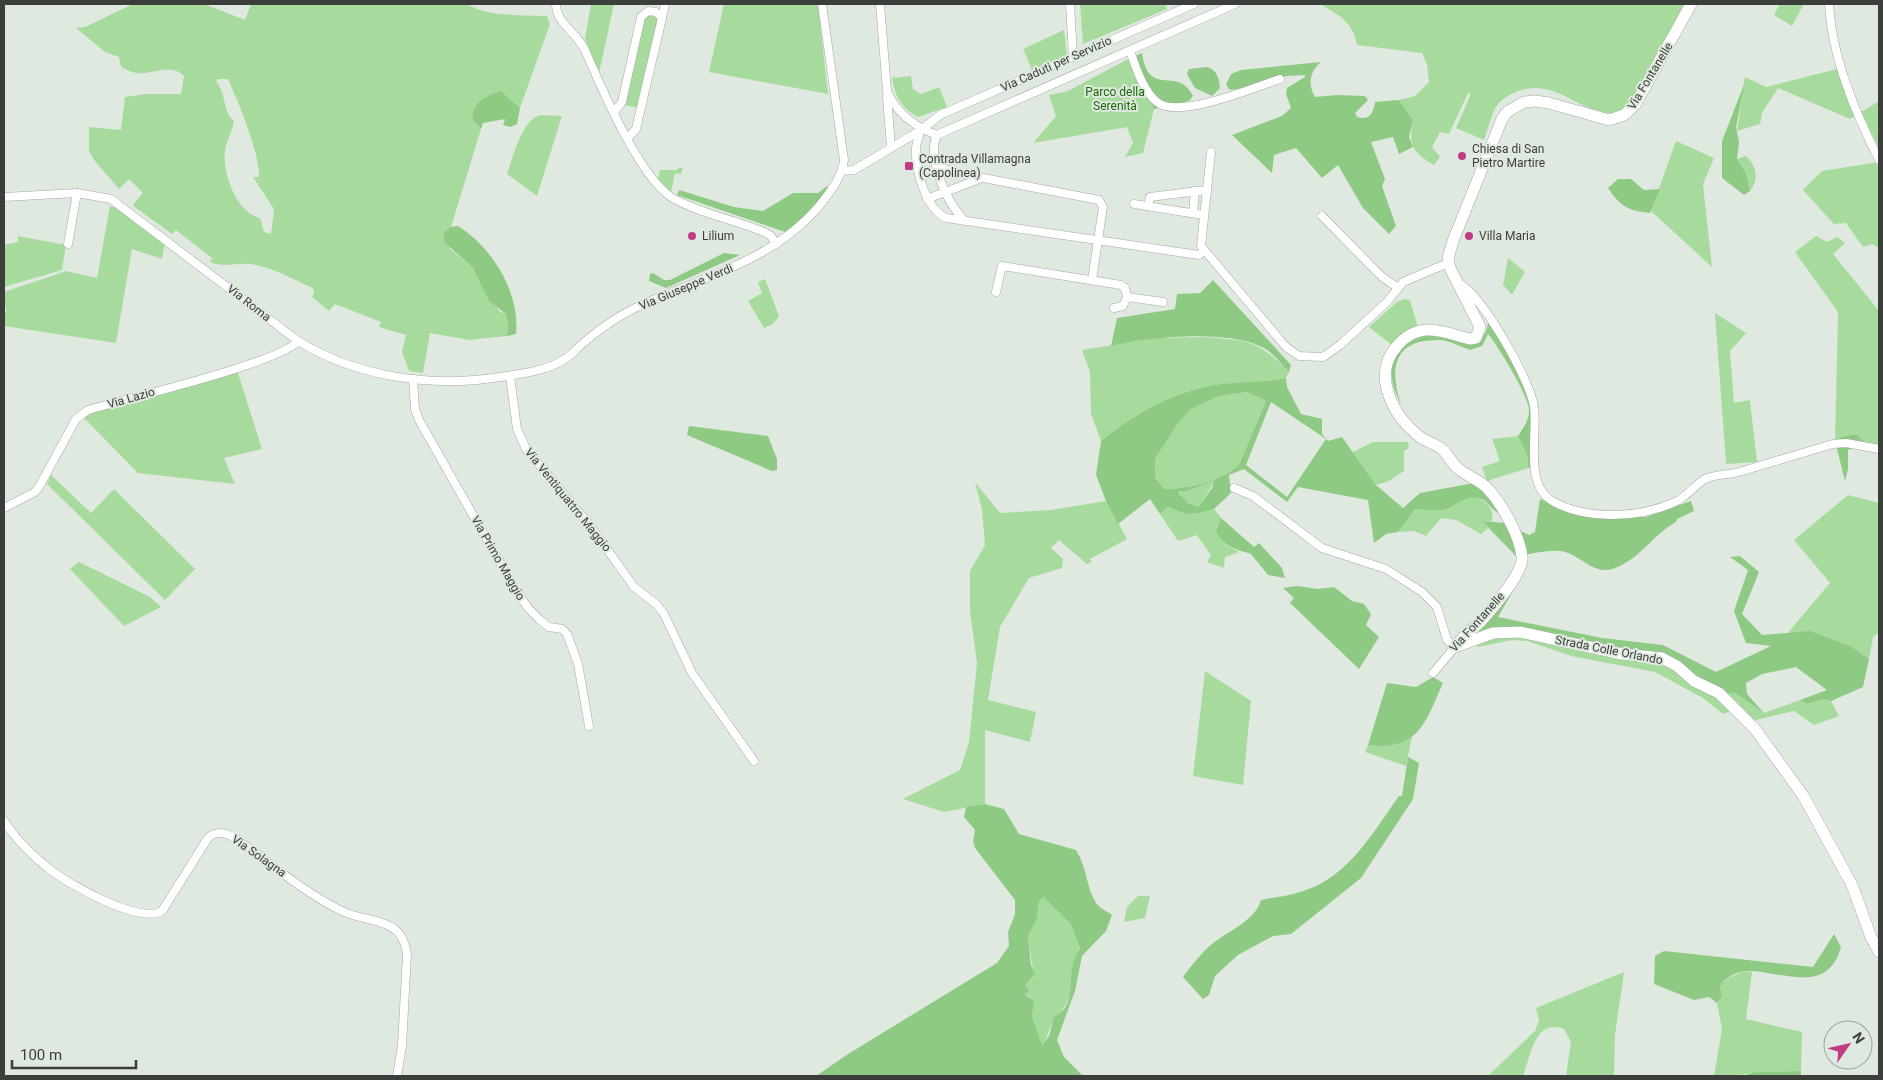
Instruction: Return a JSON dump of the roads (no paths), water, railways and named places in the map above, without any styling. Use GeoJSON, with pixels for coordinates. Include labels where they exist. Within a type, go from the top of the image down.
{"type":"FeatureCollection","features":[{"type":"Feature","properties":{"kind":"street"},"geometry":{"type":"LineString","coordinates":[[556,4],[557,16],[582,44],[628,138],[649,175],[671,196],[764,232],[771,236],[776,244]]}},
{"type":"Feature","properties":{"kind":"street"},"geometry":{"type":"LineString","coordinates":[[615,111],[622,102],[640,20],[645,12],[644,4]]}},
{"type":"Feature","properties":{"kind":"street"},"geometry":{"type":"LineString","coordinates":[[628,138],[636,130],[665,4]]}},
{"type":"Feature","properties":{"kind":"street"},"geometry":{"type":"LineString","coordinates":[[822,4],[842,147],[842,171]]}},
{"type":"Feature","properties":{"kind":"street"},"geometry":{"type":"LineString","coordinates":[[880,4],[889,148]]}},
{"type":"Feature","properties":{"kind":"street"},"geometry":{"type":"LineString","coordinates":[[1070,4],[1073,56]]}},
{"type":"Feature","properties":{"kind":"street","name":"Via Caduti per Servizio"},"geometry":{"type":"LineString","coordinates":[[842,171],[854,170],[921,130],[940,115],[1194,4]]}},
{"type":"Feature","properties":{"kind":"street","name":"Via Caduti per Servizio"},"geometry":{"type":"LineString","coordinates":[[937,135],[1235,4]]}},
{"type":"Feature","properties":{"kind":"street","name":"Via Fontanelle"},"geometry":{"type":"LineString","coordinates":[[1433,673],[1482,619],[1506,589],[1520,568],[1522,556],[1509,519],[1487,488],[1458,469],[1444,451],[1422,438],[1404,421],[1387,392],[1385,368],[1395,348],[1412,333],[1431,330],[1470,339],[1476,338],[1480,326],[1448,262],[1452,242],[1464,211],[1502,118],[1507,112],[1524,102],[1535,101],[1568,107],[1605,120],[1624,115],[1635,105],[1691,4]]}},
{"type":"Feature","properties":{"kind":"street"},"geometry":{"type":"LineString","coordinates":[[1829,4],[1834,36],[1854,104],[1879,160]]}},
{"type":"Feature","properties":{"kind":"street"},"geometry":{"type":"LineString","coordinates":[[645,12],[656,12],[662,18]]}},
{"type":"Feature","properties":{"kind":"street","name":"Via Caduti per Servizio"},"geometry":{"type":"LineString","coordinates":[[1130,51],[1154,100],[1169,108],[1194,106],[1280,79]]}},
{"type":"Feature","properties":{"kind":"street"},"geometry":{"type":"LineString","coordinates":[[887,92],[896,109],[921,130],[937,135],[932,149],[936,164],[956,213],[966,222]]}},
{"type":"Feature","properties":{"kind":"street"},"geometry":{"type":"LineString","coordinates":[[921,130],[916,148],[917,163],[927,199],[941,216],[966,222],[1199,255],[1204,251]]}},
{"type":"Feature","properties":{"kind":"street"},"geometry":{"type":"LineString","coordinates":[[1211,152],[1200,237],[1201,246],[1292,353],[1306,358],[1324,357],[1387,302],[1398,288],[1410,278],[1448,262]]}},
{"type":"Feature","properties":{"kind":"street"},"geometry":{"type":"LineString","coordinates":[[936,164],[952,172],[1099,200],[1103,207],[1092,280]]}},
{"type":"Feature","properties":{"kind":"street","name":"Via Giuseppe Verdi"},"geometry":{"type":"LineString","coordinates":[[510,376],[557,364],[605,326],[634,308],[714,277],[776,244],[806,222],[828,195],[842,171]]}},
{"type":"Feature","properties":{"kind":"street"},"geometry":{"type":"LineString","coordinates":[[927,199],[946,190],[982,178]]}},
{"type":"Feature","properties":{"kind":"street"},"geometry":{"type":"LineString","coordinates":[[1148,206],[1150,197],[1206,190]]}},
{"type":"Feature","properties":{"kind":"street"},"geometry":{"type":"LineString","coordinates":[[68,244],[76,192]]}},
{"type":"Feature","properties":{"kind":"street","name":"Via Roma"},"geometry":{"type":"LineString","coordinates":[[4,197],[76,192],[103,196],[118,202],[298,341],[321,354],[349,365],[413,379],[473,381],[510,376]]}},
{"type":"Feature","properties":{"kind":"street"},"geometry":{"type":"LineString","coordinates":[[1193,213],[1195,192]]}},
{"type":"Feature","properties":{"kind":"street"},"geometry":{"type":"LineString","coordinates":[[1134,204],[1203,215]]}},
{"type":"Feature","properties":{"kind":"street"},"geometry":{"type":"LineString","coordinates":[[1322,216],[1376,272],[1398,288]]}},
{"type":"Feature","properties":{"kind":"street"},"geometry":{"type":"LineString","coordinates":[[996,292],[1002,266],[1121,285],[1127,297]]}},
{"type":"Feature","properties":{"kind":"street"},"geometry":{"type":"LineString","coordinates":[[1458,283],[1465,286],[1487,315],[1518,364],[1530,392],[1534,406],[1536,470],[1541,490],[1545,496],[1554,502],[1574,510],[1639,514],[1677,501],[1688,495],[1705,479],[1738,473],[1833,444],[1846,443],[1879,449]]}},
{"type":"Feature","properties":{"kind":"street"},"geometry":{"type":"LineString","coordinates":[[1127,297],[1163,302]]}},
{"type":"Feature","properties":{"kind":"street"},"geometry":{"type":"LineString","coordinates":[[1114,308],[1123,306],[1127,297]]}},
{"type":"Feature","properties":{"kind":"street","name":"Via Lazio"},"geometry":{"type":"LineString","coordinates":[[4,508],[35,492],[40,487],[76,419],[88,410],[286,352],[298,341]]}},
{"type":"Feature","properties":{"kind":"street","name":"Via Ventiquattro Maggio"},"geometry":{"type":"LineString","coordinates":[[510,376],[517,429],[526,450],[590,524],[634,587],[660,608],[696,680],[754,761]]}},
{"type":"Feature","properties":{"kind":"street","name":"Via Primo Maggio"},"geometry":{"type":"LineString","coordinates":[[413,379],[415,409],[419,420],[512,584],[528,608],[540,620],[549,627],[562,629],[570,639],[582,682],[589,726]]}},
{"type":"Feature","properties":{"kind":"street"},"geometry":{"type":"LineString","coordinates":[[1234,488],[1253,496],[1322,548],[1386,569],[1422,592],[1437,608],[1447,640],[1455,647]]}},
{"type":"Feature","properties":{"kind":"street","name":"Strada Colle Orlando"},"geometry":{"type":"LineString","coordinates":[[1455,647],[1493,633],[1520,632],[1622,654],[1662,658],[1677,666],[1694,681],[1719,693],[1755,729],[1804,796],[1852,885],[1871,937],[1879,952]]}},
{"type":"Feature","properties":{"kind":"street","name":"Via Solagna"},"geometry":{"type":"LineString","coordinates":[[4,821],[25,846],[53,872],[88,892],[133,912],[152,915],[162,911],[208,838],[214,833],[224,833],[234,837],[329,904],[349,915],[380,922],[393,928],[404,940],[407,954],[403,998],[402,1046],[397,1076]]}},
{"type":"Feature","properties":{"kind":"place","name":"Chiesa di San Pietro Martire"},"geometry":{"type":"Point","coordinates":[1462,156]}},
{"type":"Feature","properties":{"kind":"place","name":"Contrada Villamagna (Capolinea)"},"geometry":{"type":"Point","coordinates":[909,166]}},
{"type":"Feature","properties":{"kind":"place","name":"Lilium"},"geometry":{"type":"Point","coordinates":[692,236]}},
{"type":"Feature","properties":{"kind":"place","name":"Villa Maria"},"geometry":{"type":"Point","coordinates":[1469,236]}},
{"type":"Feature","properties":{"kind":"park label","name":"Parco della Serenità"},"geometry":{"type":"Point","coordinates":[1115,99]}}]}
